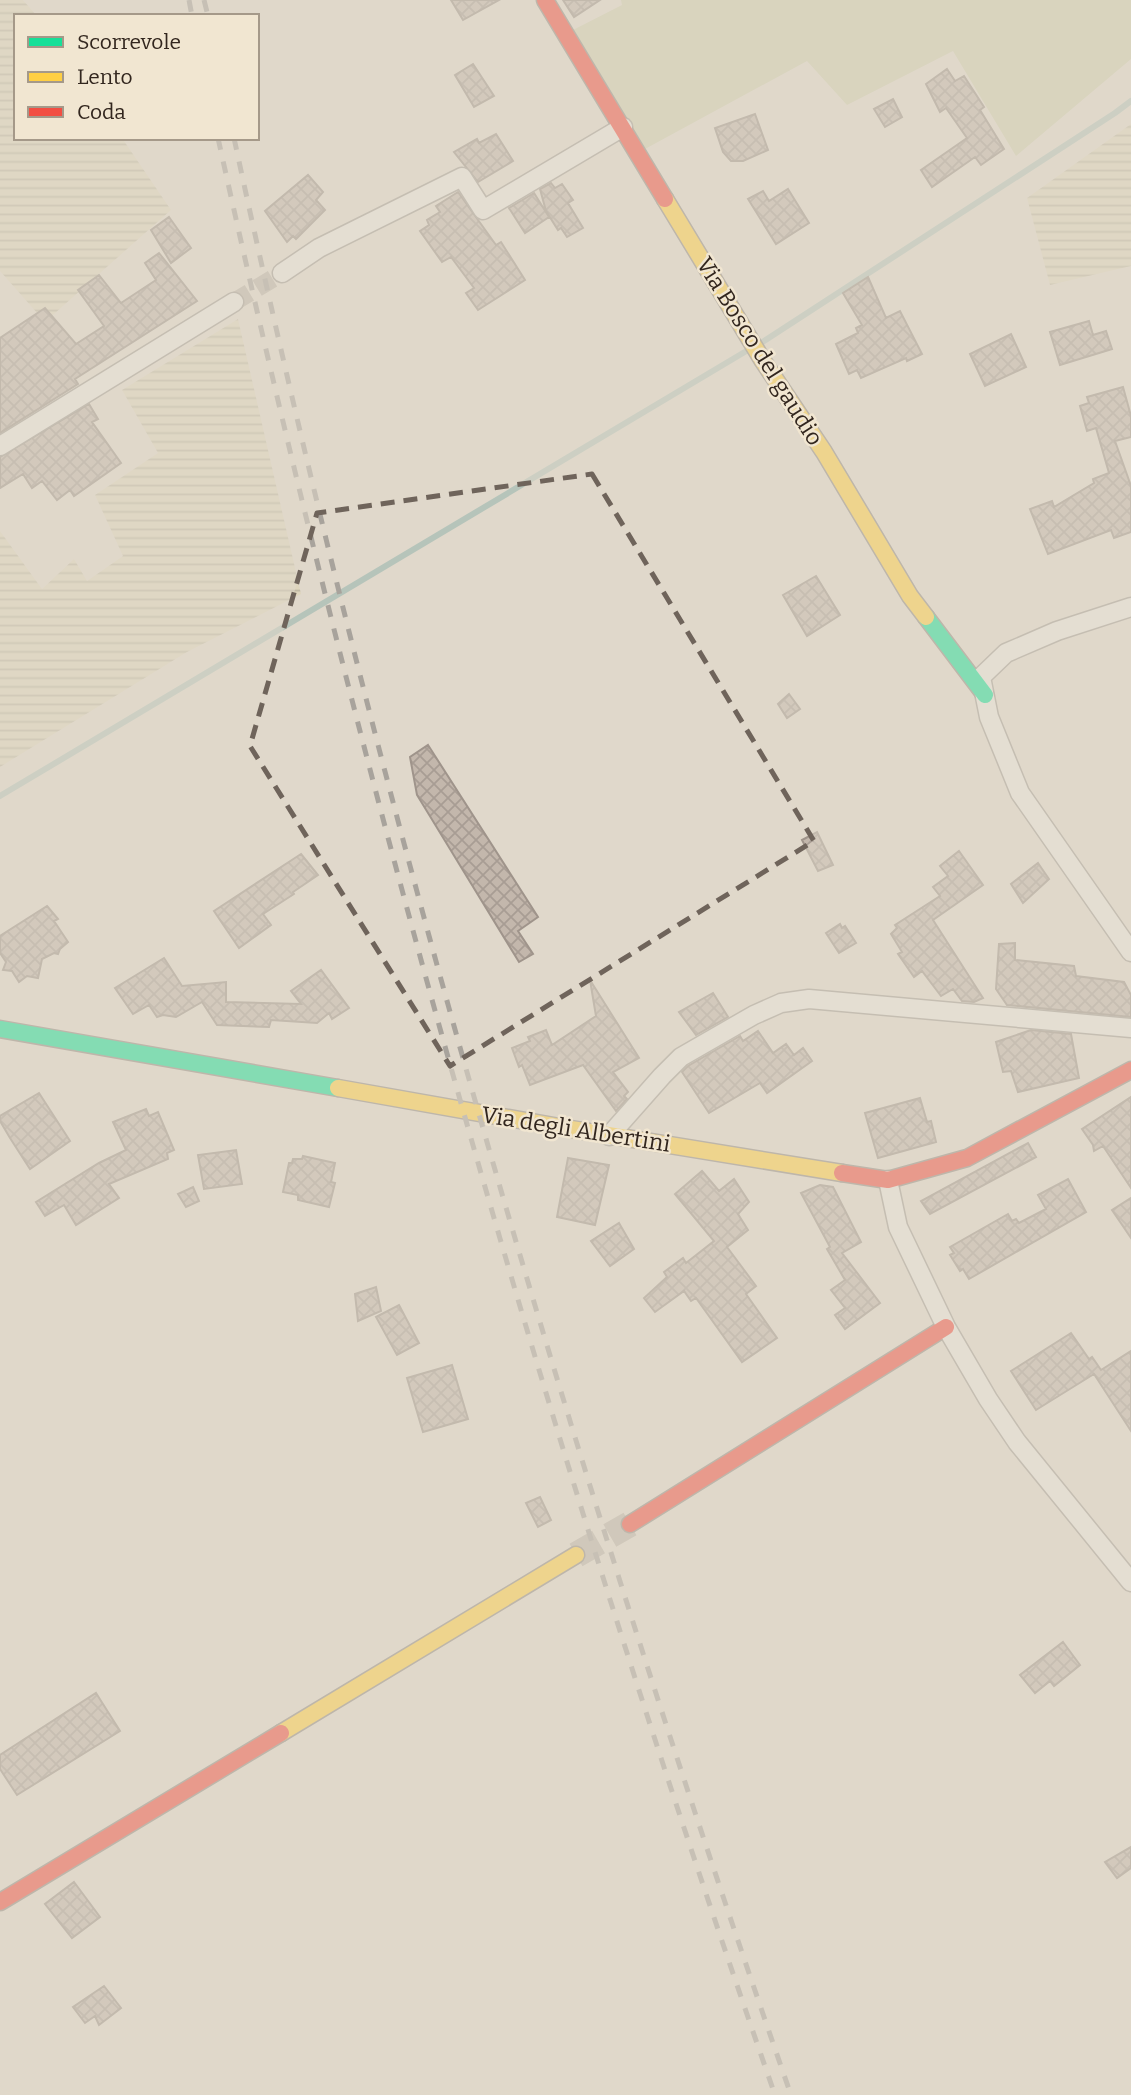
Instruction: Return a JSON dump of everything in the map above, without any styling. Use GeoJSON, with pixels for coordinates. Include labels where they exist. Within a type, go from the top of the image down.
{"type":"FeatureCollection","features":[{"type":"Feature","properties":{"kind":"street","name":"Via Bosco del gaudio"},"geometry":{"type":"LineString","coordinates":[[545,0],[910,596],[985,695]]}},
{"type":"Feature","properties":{"kind":"street"},"geometry":{"type":"LineString","coordinates":[[282,273],[319,248],[462,177],[482,210],[623,127]]}},
{"type":"Feature","properties":{"kind":"street"},"geometry":{"type":"LineString","coordinates":[[0,446],[233,302]]}},
{"type":"Feature","properties":{"kind":"street"},"geometry":{"type":"LineString","coordinates":[[1131,607],[1057,631],[1006,653],[981,677],[989,717],[1020,793],[1131,953]]}},
{"type":"Feature","properties":{"kind":"street"},"geometry":{"type":"LineString","coordinates":[[609,1136],[681,1057],[754,1015],[781,1003],[809,999],[1131,1028]]}},
{"type":"Feature","properties":{"kind":"street","name":"Via degli Albertini"},"geometry":{"type":"LineString","coordinates":[[0,1029],[609,1136],[888,1180],[967,1158],[1131,1070]]}},
{"type":"Feature","properties":{"kind":"street"},"geometry":{"type":"LineString","coordinates":[[888,1180],[898,1227],[946,1327],[988,1399],[1017,1442],[1131,1582]]}},
{"type":"Feature","properties":{"kind":"street"},"geometry":{"type":"LineString","coordinates":[[629,1524],[946,1327]]}},
{"type":"Feature","properties":{"kind":"street"},"geometry":{"type":"LineString","coordinates":[[0,1902],[576,1555]]}},
{"type":"Feature","properties":{"kind":"highlighted area"},"geometry":{"type":"Polygon","coordinates":[[[592,474],[814,841],[450,1066],[250,746],[317,513],[592,474]]]}},
{"type":"Feature","properties":{"kind":"shaded area"},"geometry":{"type":"Polygon","coordinates":[[[0,0],[23,0],[35,14],[14,14],[14,140],[123,140],[171,210],[45,322],[0,271],[0,0]]]}},
{"type":"Feature","properties":{"kind":"shaded area"},"geometry":{"type":"Polygon","coordinates":[[[621,0],[1131,0],[1131,59],[1016,156],[953,51],[847,105],[807,61],[645,149],[573,30],[622,5],[621,0]]]}},
{"type":"Feature","properties":{"kind":"shaded area"},"geometry":{"type":"Polygon","coordinates":[[[1131,124],[1131,266],[1050,285],[1027,198],[1131,124]]]}},
{"type":"Feature","properties":{"kind":"shaded area"},"geometry":{"type":"Polygon","coordinates":[[[238,319],[301,594],[187,652],[0,767],[0,531],[42,589],[74,559],[87,581],[123,556],[95,495],[158,453],[122,390],[238,319]]]}},
{"type":"Feature","properties":{"kind":"building"},"geometry":{"type":"Polygon","coordinates":[[[451,0],[499,0],[463,20],[451,0]]]}},
{"type":"Feature","properties":{"kind":"building"},"geometry":{"type":"Polygon","coordinates":[[[563,0],[600,0],[574,17],[563,0]]]}},
{"type":"Feature","properties":{"kind":"building"},"geometry":{"type":"Polygon","coordinates":[[[473,64],[494,96],[474,107],[455,75],[473,64]]]}},
{"type":"Feature","properties":{"kind":"building"},"geometry":{"type":"Polygon","coordinates":[[[947,69],[955,81],[964,76],[984,107],[980,110],[1004,149],[981,165],[975,157],[932,187],[921,170],[967,138],[946,108],[940,112],[926,84],[947,69]]]}},
{"type":"Feature","properties":{"kind":"building"},"geometry":{"type":"Polygon","coordinates":[[[893,99],[902,117],[885,127],[874,109],[893,99]]]}},
{"type":"Feature","properties":{"kind":"building"},"geometry":{"type":"Polygon","coordinates":[[[755,114],[768,150],[743,161],[731,161],[723,152],[715,128],[755,114]]]}},
{"type":"Feature","properties":{"kind":"building"},"geometry":{"type":"Polygon","coordinates":[[[496,134],[513,161],[478,182],[454,152],[477,139],[479,143],[496,134]]]}},
{"type":"Feature","properties":{"kind":"building"},"geometry":{"type":"Polygon","coordinates":[[[308,175],[323,192],[316,200],[325,210],[296,239],[293,236],[287,242],[265,211],[308,175]]]}},
{"type":"Feature","properties":{"kind":"building"},"geometry":{"type":"Polygon","coordinates":[[[551,183],[555,188],[562,184],[573,200],[568,203],[583,228],[567,237],[561,228],[558,230],[546,211],[540,189],[551,183]]]}},
{"type":"Feature","properties":{"kind":"building"},"geometry":{"type":"Polygon","coordinates":[[[788,189],[809,223],[776,244],[748,199],[763,191],[769,201],[788,189]]]}},
{"type":"Feature","properties":{"kind":"building"},"geometry":{"type":"Polygon","coordinates":[[[458,192],[496,245],[501,242],[525,280],[478,310],[466,293],[474,288],[451,257],[442,262],[420,231],[429,225],[427,220],[440,212],[436,206],[458,192]]]}},
{"type":"Feature","properties":{"kind":"building"},"geometry":{"type":"Polygon","coordinates":[[[534,193],[549,217],[525,233],[509,208],[534,193]]]}},
{"type":"Feature","properties":{"kind":"building"},"geometry":{"type":"Polygon","coordinates":[[[169,217],[191,248],[171,263],[151,230],[169,217]]]}},
{"type":"Feature","properties":{"kind":"building"},"geometry":{"type":"Polygon","coordinates":[[[159,253],[197,301],[75,379],[78,384],[0,433],[0,338],[45,308],[76,344],[104,326],[78,290],[99,275],[121,303],[156,280],[145,263],[159,253]]]}},
{"type":"Feature","properties":{"kind":"building"},"geometry":{"type":"Polygon","coordinates":[[[868,277],[886,318],[900,311],[922,354],[907,361],[906,358],[861,378],[857,370],[849,374],[836,344],[858,333],[856,328],[862,325],[843,293],[868,277]]]}},
{"type":"Feature","properties":{"kind":"building"},"geometry":{"type":"Polygon","coordinates":[[[1089,321],[1093,335],[1106,331],[1112,349],[1060,365],[1050,332],[1089,321]]]}},
{"type":"Feature","properties":{"kind":"building"},"geometry":{"type":"Polygon","coordinates":[[[1011,334],[1026,367],[985,386],[970,354],[1011,334]]]}},
{"type":"Feature","properties":{"kind":"building"},"geometry":{"type":"Polygon","coordinates":[[[1123,387],[1131,416],[1131,437],[1115,441],[1131,486],[1131,532],[1114,538],[1111,530],[1048,554],[1030,509],[1052,501],[1054,507],[1094,483],[1093,479],[1109,473],[1096,428],[1087,431],[1080,406],[1089,403],[1087,397],[1123,387]]]}},
{"type":"Feature","properties":{"kind":"building"},"geometry":{"type":"Polygon","coordinates":[[[89,404],[98,419],[92,422],[121,463],[74,496],[70,490],[57,500],[42,481],[32,488],[23,474],[0,488],[0,457],[89,404]]]}},
{"type":"Feature","properties":{"kind":"building"},"geometry":{"type":"Polygon","coordinates":[[[816,576],[840,615],[807,636],[783,595],[816,576]]]}},
{"type":"Feature","properties":{"kind":"building"},"geometry":{"type":"Polygon","coordinates":[[[789,694],[800,709],[787,718],[778,704],[789,694]]]}},
{"type":"Feature","properties":{"kind":"building"},"geometry":{"type":"Polygon","coordinates":[[[428,745],[538,917],[518,931],[533,954],[519,962],[417,795],[410,757],[428,745]]]}},
{"type":"Feature","properties":{"kind":"building"},"geometry":{"type":"Polygon","coordinates":[[[817,832],[833,865],[818,871],[802,840],[817,832]]]}},
{"type":"Feature","properties":{"kind":"building"},"geometry":{"type":"Polygon","coordinates":[[[959,851],[983,885],[933,920],[983,998],[974,1002],[962,1001],[953,989],[941,996],[922,971],[914,977],[898,954],[902,952],[891,934],[897,928],[895,925],[940,896],[933,887],[948,876],[940,866],[959,851]]]}},
{"type":"Feature","properties":{"kind":"building"},"geometry":{"type":"Polygon","coordinates":[[[301,854],[318,875],[263,914],[271,925],[239,948],[214,911],[301,854]]]}},
{"type":"Feature","properties":{"kind":"building"},"geometry":{"type":"Polygon","coordinates":[[[1038,863],[1049,879],[1023,903],[1011,884],[1038,863]]]}},
{"type":"Feature","properties":{"kind":"building"},"geometry":{"type":"Polygon","coordinates":[[[47,906],[58,919],[54,921],[68,942],[58,954],[54,953],[42,959],[38,978],[27,976],[19,982],[12,971],[3,970],[6,962],[0,953],[0,936],[47,906]]]}},
{"type":"Feature","properties":{"kind":"building"},"geometry":{"type":"Polygon","coordinates":[[[840,924],[842,928],[845,926],[856,943],[839,953],[826,933],[840,924]]]}},
{"type":"Feature","properties":{"kind":"building"},"geometry":{"type":"Polygon","coordinates":[[[1015,943],[1015,960],[1074,966],[1076,976],[1124,982],[1131,995],[1131,1017],[1007,1005],[996,989],[999,944],[1015,943]]]}},
{"type":"Feature","properties":{"kind":"building"},"geometry":{"type":"Polygon","coordinates":[[[164,958],[182,986],[226,982],[226,1002],[301,1004],[291,991],[321,970],[349,1008],[332,1019],[329,1013],[317,1023],[271,1020],[269,1027],[217,1025],[202,1002],[176,1017],[157,1017],[149,1005],[133,1014],[115,988],[164,958]]]}},
{"type":"Feature","properties":{"kind":"building"},"geometry":{"type":"Polygon","coordinates":[[[590,980],[639,1058],[613,1072],[628,1092],[624,1096],[627,1099],[616,1111],[583,1065],[530,1085],[512,1048],[530,1041],[528,1037],[546,1030],[552,1045],[596,1016],[590,980]]]}},
{"type":"Feature","properties":{"kind":"building"},"geometry":{"type":"Polygon","coordinates":[[[713,993],[728,1017],[696,1035],[679,1012],[713,993]]]}},
{"type":"Feature","properties":{"kind":"building"},"geometry":{"type":"Polygon","coordinates":[[[1031,1030],[1071,1034],[1079,1078],[1018,1092],[1011,1071],[1003,1072],[996,1042],[1031,1030]]]}},
{"type":"Feature","properties":{"kind":"building"},"geometry":{"type":"Polygon","coordinates":[[[758,1031],[773,1053],[786,1044],[794,1055],[803,1048],[812,1061],[767,1093],[760,1083],[709,1113],[682,1072],[740,1036],[743,1041],[758,1031]]]}},
{"type":"Feature","properties":{"kind":"building"},"geometry":{"type":"Polygon","coordinates":[[[39,1093],[70,1141],[30,1169],[0,1121],[0,1116],[39,1093]]]}},
{"type":"Feature","properties":{"kind":"building"},"geometry":{"type":"Polygon","coordinates":[[[1131,1097],[1131,1188],[1103,1146],[1094,1151],[1082,1129],[1131,1097]]]}},
{"type":"Feature","properties":{"kind":"building"},"geometry":{"type":"Polygon","coordinates":[[[920,1098],[927,1122],[931,1121],[936,1142],[878,1158],[865,1113],[920,1098]]]}},
{"type":"Feature","properties":{"kind":"building"},"geometry":{"type":"Polygon","coordinates":[[[146,1109],[149,1116],[158,1112],[174,1150],[167,1153],[168,1159],[109,1184],[119,1198],[76,1225],[64,1205],[45,1216],[36,1202],[99,1163],[126,1150],[113,1122],[146,1109]]]}},
{"type":"Feature","properties":{"kind":"building"},"geometry":{"type":"Polygon","coordinates":[[[1028,1143],[1036,1157],[930,1214],[921,1201],[1028,1143]]]}},
{"type":"Feature","properties":{"kind":"building"},"geometry":{"type":"Polygon","coordinates":[[[236,1150],[242,1184],[204,1189],[198,1155],[236,1150]]]}},
{"type":"Feature","properties":{"kind":"building"},"geometry":{"type":"Polygon","coordinates":[[[303,1156],[335,1163],[331,1182],[335,1183],[329,1207],[298,1200],[298,1195],[283,1192],[289,1163],[292,1163],[293,1159],[302,1159],[303,1156]]]}},
{"type":"Feature","properties":{"kind":"building"},"geometry":{"type":"Polygon","coordinates":[[[568,1158],[609,1165],[595,1225],[557,1217],[568,1158]]]}},
{"type":"Feature","properties":{"kind":"building"},"geometry":{"type":"Polygon","coordinates":[[[702,1171],[719,1191],[734,1179],[749,1202],[738,1214],[748,1230],[727,1247],[756,1286],[746,1294],[777,1338],[742,1362],[696,1298],[691,1301],[684,1291],[655,1312],[644,1298],[667,1277],[664,1272],[683,1258],[686,1263],[714,1241],[675,1194],[702,1171]]]}},
{"type":"Feature","properties":{"kind":"building"},"geometry":{"type":"Polygon","coordinates":[[[1068,1179],[1086,1212],[969,1279],[963,1269],[960,1271],[950,1255],[954,1253],[950,1247],[1008,1214],[1012,1221],[1016,1219],[1019,1223],[1046,1209],[1038,1195],[1068,1179]]]}},
{"type":"Feature","properties":{"kind":"building"},"geometry":{"type":"Polygon","coordinates":[[[820,1185],[833,1187],[861,1242],[842,1253],[880,1303],[845,1329],[835,1315],[845,1308],[831,1290],[845,1280],[801,1193],[820,1185]]]}},
{"type":"Feature","properties":{"kind":"building"},"geometry":{"type":"Polygon","coordinates":[[[193,1187],[199,1201],[186,1207],[178,1194],[193,1187]]]}},
{"type":"Feature","properties":{"kind":"building"},"geometry":{"type":"Polygon","coordinates":[[[1131,1198],[1131,1238],[1112,1210],[1131,1198]]]}},
{"type":"Feature","properties":{"kind":"building"},"geometry":{"type":"Polygon","coordinates":[[[619,1223],[634,1249],[610,1266],[591,1241],[619,1223]]]}},
{"type":"Feature","properties":{"kind":"building"},"geometry":{"type":"Polygon","coordinates":[[[376,1287],[381,1311],[358,1321],[355,1294],[376,1287]]]}},
{"type":"Feature","properties":{"kind":"building"},"geometry":{"type":"Polygon","coordinates":[[[399,1305],[419,1343],[397,1355],[376,1317],[399,1305]]]}},
{"type":"Feature","properties":{"kind":"building"},"geometry":{"type":"Polygon","coordinates":[[[1071,1333],[1089,1359],[1092,1357],[1101,1370],[1131,1351],[1131,1431],[1094,1374],[1036,1410],[1011,1371],[1071,1333]]]}},
{"type":"Feature","properties":{"kind":"building"},"geometry":{"type":"Polygon","coordinates":[[[452,1365],[468,1419],[423,1432],[407,1378],[452,1365]]]}},
{"type":"Feature","properties":{"kind":"building"},"geometry":{"type":"Polygon","coordinates":[[[540,1497],[551,1520],[538,1527],[526,1503],[540,1497]]]}},
{"type":"Feature","properties":{"kind":"building"},"geometry":{"type":"Polygon","coordinates":[[[1063,1642],[1080,1665],[1054,1686],[1050,1681],[1035,1693],[1020,1675],[1063,1642]]]}},
{"type":"Feature","properties":{"kind":"building"},"geometry":{"type":"Polygon","coordinates":[[[96,1693],[120,1731],[17,1795],[0,1769],[0,1755],[96,1693]]]}},
{"type":"Feature","properties":{"kind":"building"},"geometry":{"type":"Polygon","coordinates":[[[1131,1847],[1131,1868],[1117,1878],[1105,1862],[1131,1847]]]}},
{"type":"Feature","properties":{"kind":"building"},"geometry":{"type":"Polygon","coordinates":[[[74,1882],[100,1917],[72,1938],[45,1904],[74,1882]]]}},
{"type":"Feature","properties":{"kind":"building"},"geometry":{"type":"Polygon","coordinates":[[[104,1986],[121,2008],[99,2025],[95,2016],[85,2023],[73,2007],[104,1986]]]}},
{"type":"Feature","properties":{"kind":"waterway"},"geometry":{"type":"LineString","coordinates":[[761,343],[1131,101]]}},
{"type":"Feature","properties":{"kind":"waterway"},"geometry":{"type":"LineString","coordinates":[[0,796],[748,350]]}},
{"type":"Feature","properties":{"kind":"tunnel"},"geometry":{"type":"LineString","coordinates":[[234,302],[282,273]]}},
{"type":"Feature","properties":{"kind":"tunnel"},"geometry":{"type":"LineString","coordinates":[[576,1555],[630,1524]]}},
{"type":"Feature","properties":{"kind":"railway"},"geometry":{"type":"LineString","coordinates":[[189,0],[192,14]]}},
{"type":"Feature","properties":{"kind":"railway"},"geometry":{"type":"LineString","coordinates":[[204,0],[208,14]]}},
{"type":"Feature","properties":{"kind":"railway"},"geometry":{"type":"LineString","coordinates":[[218,140],[335,634],[467,1125],[614,1612],[775,2095]]}},
{"type":"Feature","properties":{"kind":"railway"},"geometry":{"type":"LineString","coordinates":[[234,140],[350,634],[482,1125],[630,1612],[791,2095]]}},
{"type":"Feature","properties":{"kind":"traffic: fast"},"geometry":{"type":"LineString","coordinates":[[926,617],[985,695]]}},
{"type":"Feature","properties":{"kind":"traffic: fast"},"geometry":{"type":"LineString","coordinates":[[0,1029],[338,1088]]}},
{"type":"Feature","properties":{"kind":"traffic: slow"},"geometry":{"type":"LineString","coordinates":[[665,199],[763,361],[824,452],[910,596],[926,617]]}},
{"type":"Feature","properties":{"kind":"traffic: slow"},"geometry":{"type":"LineString","coordinates":[[338,1088],[842,1173]]}},
{"type":"Feature","properties":{"kind":"traffic: slow"},"geometry":{"type":"LineString","coordinates":[[281,1733],[576,1555]]}},
{"type":"Feature","properties":{"kind":"traffic: jam"},"geometry":{"type":"LineString","coordinates":[[545,0],[665,199]]}},
{"type":"Feature","properties":{"kind":"traffic: jam"},"geometry":{"type":"LineString","coordinates":[[842,1173],[888,1180],[967,1158],[1131,1070]]}},
{"type":"Feature","properties":{"kind":"traffic: jam"},"geometry":{"type":"LineString","coordinates":[[630,1524],[946,1327]]}},
{"type":"Feature","properties":{"kind":"traffic: jam"},"geometry":{"type":"LineString","coordinates":[[0,1902],[281,1733]]}}]}
